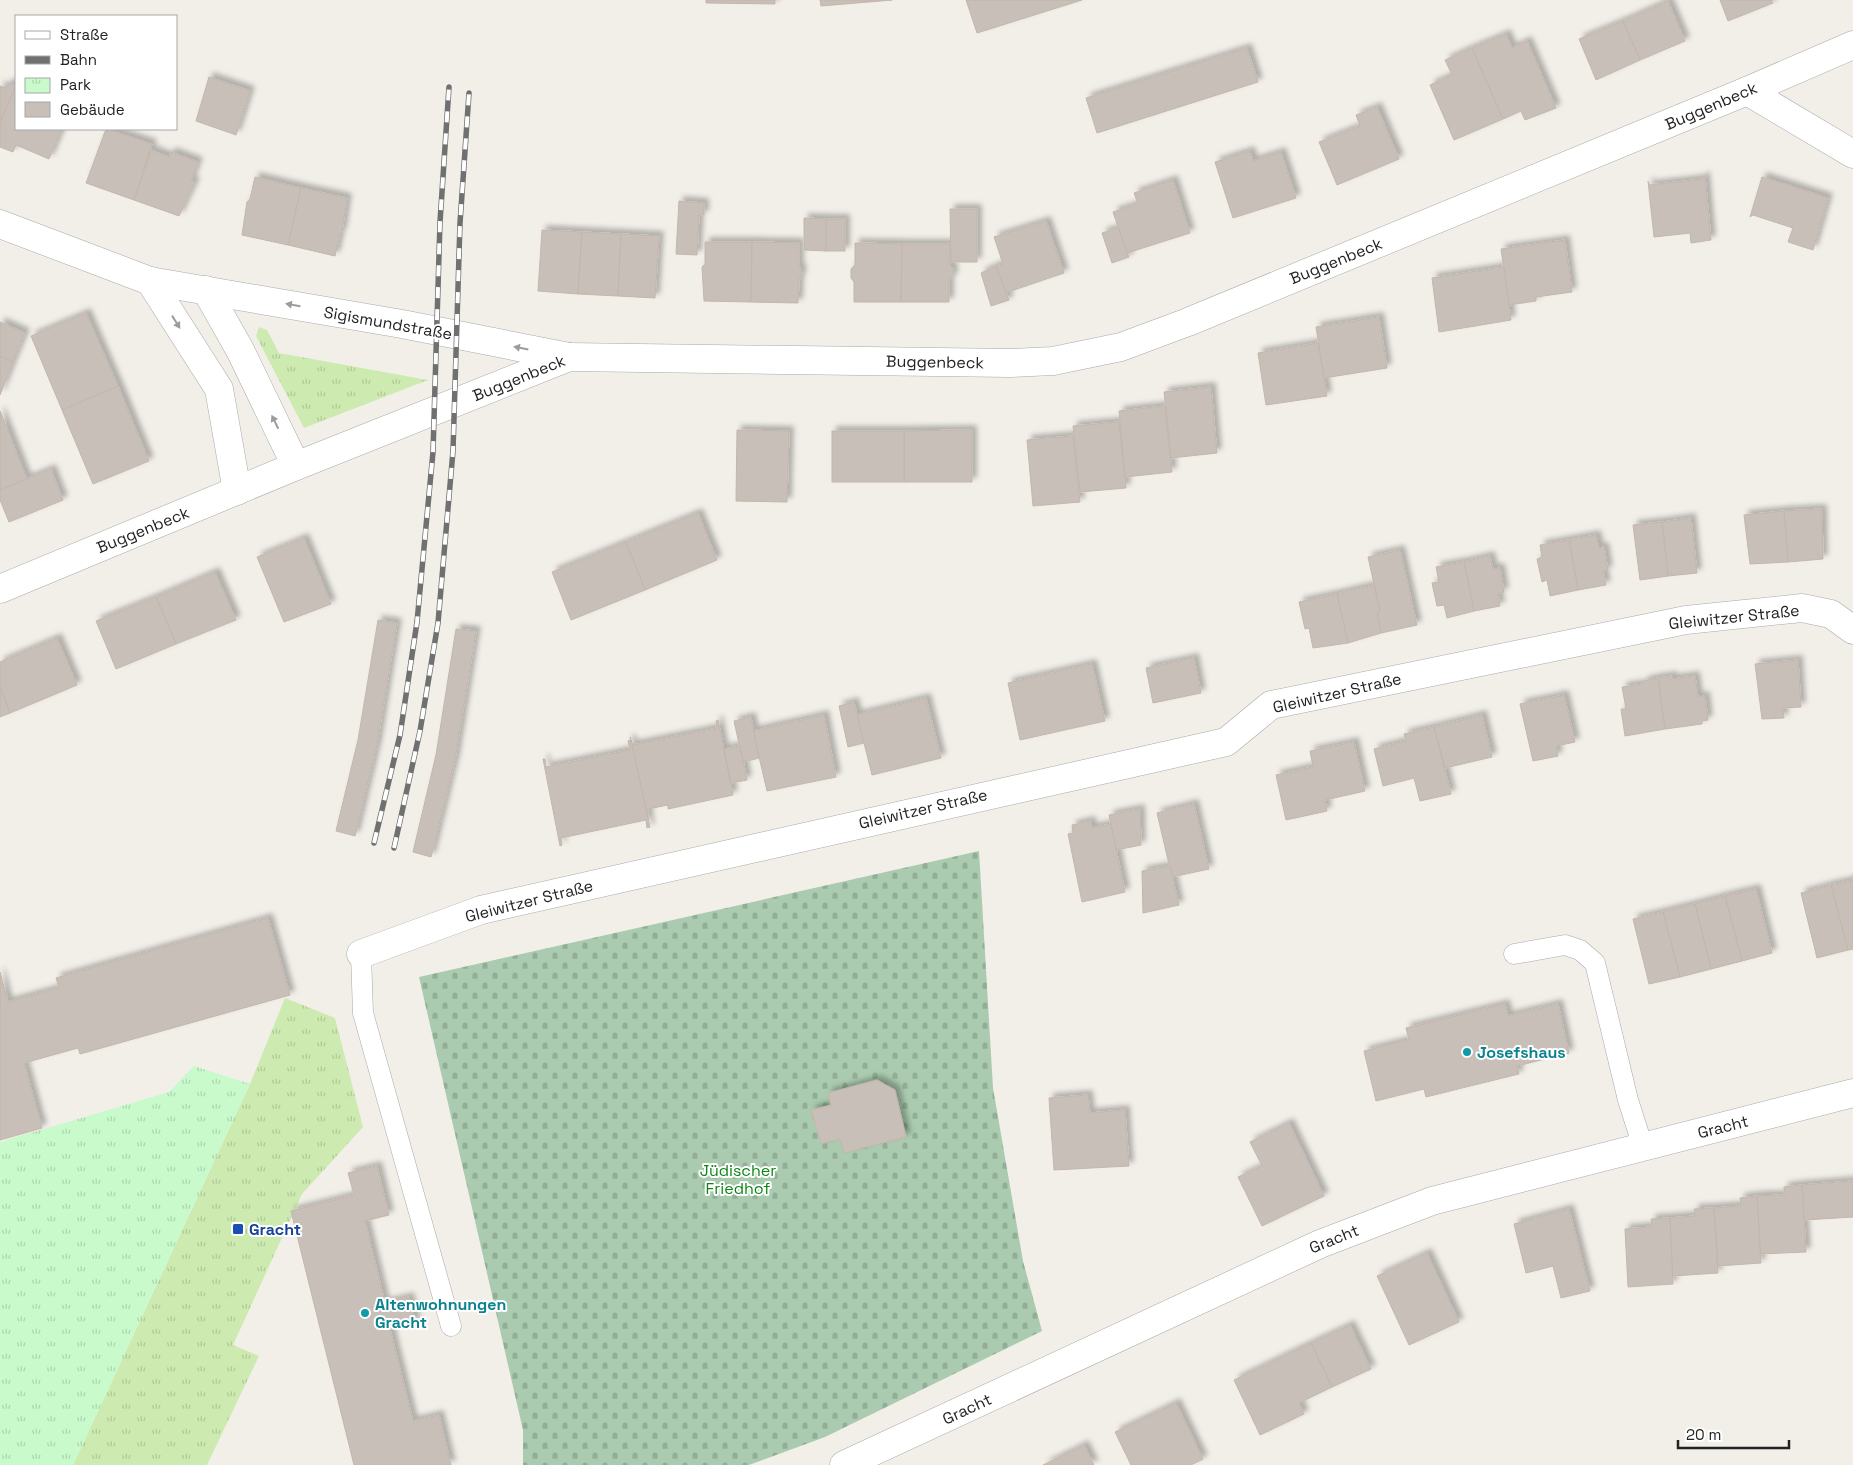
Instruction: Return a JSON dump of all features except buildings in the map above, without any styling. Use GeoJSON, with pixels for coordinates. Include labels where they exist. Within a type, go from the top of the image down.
{"type":"FeatureCollection","features":[{"type":"Feature","properties":{"kind":"street","name":"Buggenbeck"},"geometry":{"type":"LineString","coordinates":[[0,589],[296,466],[569,357],[1010,364],[1053,361],[1121,346],[1197,318],[1747,91],[1853,44]]}},
{"type":"Feature","properties":{"kind":"street"},"geometry":{"type":"LineString","coordinates":[[1747,91],[1853,154]]}},
{"type":"Feature","properties":{"kind":"street","name":"Sigismundstraße"},"geometry":{"type":"LineString","coordinates":[[0,224],[150,281],[402,324],[569,357]]}},
{"type":"Feature","properties":{"kind":"street"},"geometry":{"type":"LineString","coordinates":[[150,281],[219,389],[237,491]]}},
{"type":"Feature","properties":{"kind":"street"},"geometry":{"type":"LineString","coordinates":[[206,290],[240,350],[296,466]]}},
{"type":"Feature","properties":{"kind":"street","name":"Gleiwitzer Straße"},"geometry":{"type":"LineString","coordinates":[[361,954],[482,910],[1226,742],[1271,705],[1686,620],[1802,608],[1831,614],[1853,630]]}},
{"type":"Feature","properties":{"kind":"street","name":"Gracht"},"geometry":{"type":"LineString","coordinates":[[844,1465],[1320,1244],[1432,1201],[1853,1093]]}},
{"type":"Feature","properties":{"kind":"lane"},"geometry":{"type":"LineString","coordinates":[[1514,954],[1565,945],[1580,950],[1595,963],[1628,1100],[1643,1147]]}},
{"type":"Feature","properties":{"kind":"lane","name":"Gleiwitzer Straße"},"geometry":{"type":"LineString","coordinates":[[361,954],[363,1013],[451,1326]]}},
{"type":"Feature","properties":{"kind":"green space"},"geometry":{"type":"Polygon","coordinates":[[[259,327],[267,330],[279,353],[428,380],[304,428],[256,336],[259,327]]]}},
{"type":"Feature","properties":{"kind":"green space","name":"Jüdischer Friedhof"},"geometry":{"type":"Polygon","coordinates":[[[979,851],[993,1088],[1023,1261],[1042,1331],[825,1437],[749,1465],[523,1465],[523,1430],[419,977],[979,851]]]}},
{"type":"Feature","properties":{"kind":"green space"},"geometry":{"type":"Polygon","coordinates":[[[285,998],[335,1018],[363,1127],[302,1194],[233,1345],[259,1356],[207,1465],[73,1465],[250,1084],[285,998]]]}},
{"type":"Feature","properties":{"kind":"green space"},"geometry":{"type":"Polygon","coordinates":[[[194,1066],[250,1084],[73,1465],[0,1465],[0,1142],[169,1092],[194,1066]]]}},
{"type":"Feature","properties":{"kind":"railway"},"geometry":{"type":"LineString","coordinates":[[374,843],[400,735],[417,622],[433,452],[440,222],[449,87]]}},
{"type":"Feature","properties":{"kind":"railway"},"geometry":{"type":"LineString","coordinates":[[394,848],[420,731],[438,623],[453,451],[460,223],[469,93]]}},
{"type":"Feature","properties":{"kind":"place","name":"Josefshaus"},"geometry":{"type":"Point","coordinates":[1467,1052]}},
{"type":"Feature","properties":{"kind":"place","name":"Gracht"},"geometry":{"type":"Point","coordinates":[238,1229]}},
{"type":"Feature","properties":{"kind":"place","name":"Altenwohnungen Gracht"},"geometry":{"type":"Point","coordinates":[365,1313]}}]}
